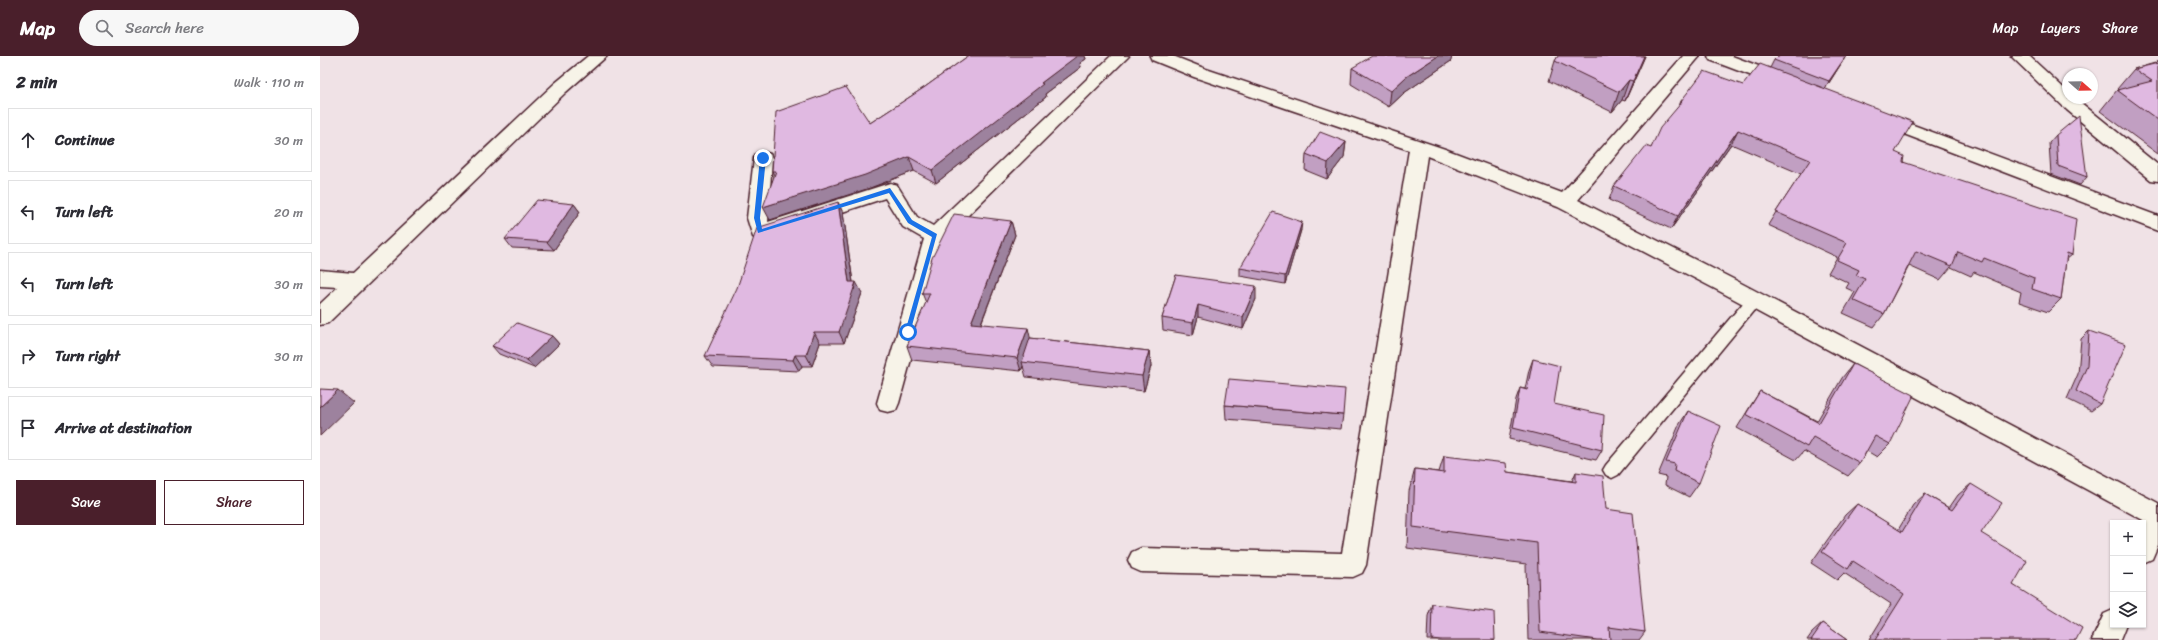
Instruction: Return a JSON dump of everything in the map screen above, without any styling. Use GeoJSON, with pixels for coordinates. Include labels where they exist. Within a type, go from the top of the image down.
{"type":"FeatureCollection","features":[{"type":"Feature","properties":{"kind":"street"},"geometry":{"type":"LineString","coordinates":[[320,317],[560,88],[599,56]]}},
{"type":"Feature","properties":{"kind":"street"},"geometry":{"type":"LineString","coordinates":[[888,403],[935,236],[1121,56]]}},
{"type":"Feature","properties":{"kind":"street"},"geometry":{"type":"LineString","coordinates":[[1158,56],[1200,73],[1419,147],[1565,202],[1754,300],[2158,516],[2146,544]]}},
{"type":"Feature","properties":{"kind":"street"},"geometry":{"type":"LineString","coordinates":[[1565,202],[1692,56]]}},
{"type":"Feature","properties":{"kind":"street"},"geometry":{"type":"LineString","coordinates":[[1716,56],[1797,87]]}},
{"type":"Feature","properties":{"kind":"street"},"geometry":{"type":"LineString","coordinates":[[2019,56],[2073,106],[2158,175]]}},
{"type":"Feature","properties":{"kind":"street"},"geometry":{"type":"LineString","coordinates":[[1863,112],[2158,224]]}},
{"type":"Feature","properties":{"kind":"street"},"geometry":{"type":"LineString","coordinates":[[1141,560],[1353,565],[1419,147]]}},
{"type":"Feature","properties":{"kind":"street"},"geometry":{"type":"LineString","coordinates":[[763,158],[757,218],[760,232],[890,190],[910,222],[935,236]]}},
{"type":"Feature","properties":{"kind":"street"},"geometry":{"type":"LineString","coordinates":[[320,278],[358,281]]}},
{"type":"Feature","properties":{"kind":"street"},"geometry":{"type":"LineString","coordinates":[[2106,640],[2111,628]]}},
{"type":"Feature","properties":{"kind":"street"},"geometry":{"type":"LineString","coordinates":[[2117,628],[2122,640]]}},
{"type":"Feature","properties":{"kind":"lane"},"geometry":{"type":"LineString","coordinates":[[1612,470],[1754,300]]}},
{"type":"Feature","properties":{"kind":"building"},"geometry":{"type":"Polygon","coordinates":[[[968,56],[1077,56],[932,170],[909,157],[865,175],[763,207],[776,171],[772,171],[776,112],[846,87],[870,123],[925,87],[968,56]]]}},
{"type":"Feature","properties":{"kind":"building"},"geometry":{"type":"Polygon","coordinates":[[[1372,56],[1438,56],[1406,77],[1391,91],[1352,68],[1372,56]]]}},
{"type":"Feature","properties":{"kind":"building"},"geometry":{"type":"Polygon","coordinates":[[[1558,56],[1644,56],[1633,81],[1629,80],[1619,92],[1555,61],[1558,56]]]}},
{"type":"Feature","properties":{"kind":"building"},"geometry":{"type":"Polygon","coordinates":[[[1778,56],[1846,56],[1829,81],[1774,60],[1778,56]]]}},
{"type":"Feature","properties":{"kind":"building"},"geometry":{"type":"Polygon","coordinates":[[[2158,63],[2158,120],[2117,90],[2152,81],[2134,69],[2158,63]]]}},
{"type":"Feature","properties":{"kind":"building"},"geometry":{"type":"Polygon","coordinates":[[[1760,64],[1913,122],[1895,152],[1904,156],[1903,162],[2076,219],[2072,255],[2067,253],[2061,299],[2032,289],[2034,278],[1984,258],[1982,262],[1958,252],[1952,266],[1916,251],[1884,314],[1853,300],[1865,279],[1856,275],[1859,270],[1837,260],[1847,243],[1776,212],[1810,160],[1738,130],[1678,216],[1614,186],[1646,146],[1651,148],[1660,128],[1682,102],[1681,101],[1704,71],[1743,85],[1760,64]]]}},
{"type":"Feature","properties":{"kind":"building"},"geometry":{"type":"Polygon","coordinates":[[[2079,116],[2087,177],[2058,166],[2056,135],[2079,116]]]}},
{"type":"Feature","properties":{"kind":"building"},"geometry":{"type":"Polygon","coordinates":[[[1320,132],[1346,142],[1328,163],[1306,154],[1320,132]]]}},
{"type":"Feature","properties":{"kind":"building"},"geometry":{"type":"Polygon","coordinates":[[[537,200],[574,204],[547,242],[505,239],[537,200]]]}},
{"type":"Feature","properties":{"kind":"building"},"geometry":{"type":"Polygon","coordinates":[[[838,202],[849,282],[856,282],[839,332],[814,332],[806,355],[795,355],[793,360],[705,356],[737,288],[757,228],[838,202]]]}},
{"type":"Feature","properties":{"kind":"building"},"geometry":{"type":"Polygon","coordinates":[[[1273,212],[1302,222],[1285,276],[1240,268],[1273,212]]]}},
{"type":"Feature","properties":{"kind":"building"},"geometry":{"type":"Polygon","coordinates":[[[954,214],[1011,221],[971,323],[1028,328],[1017,358],[907,346],[930,293],[922,293],[932,258],[954,214]]]}},
{"type":"Feature","properties":{"kind":"building"},"geometry":{"type":"Polygon","coordinates":[[[1176,275],[1256,286],[1243,317],[1198,305],[1193,323],[1162,318],[1176,275]]]}},
{"type":"Feature","properties":{"kind":"building"},"geometry":{"type":"Polygon","coordinates":[[[517,323],[552,336],[527,360],[492,346],[517,323]]]}},
{"type":"Feature","properties":{"kind":"building"},"geometry":{"type":"Polygon","coordinates":[[[2089,331],[2126,344],[2100,404],[2076,391],[2087,366],[2089,331]]]}},
{"type":"Feature","properties":{"kind":"building"},"geometry":{"type":"Polygon","coordinates":[[[1030,338],[1149,351],[1142,376],[1022,362],[1030,338]]]}},
{"type":"Feature","properties":{"kind":"building"},"geometry":{"type":"Polygon","coordinates":[[[1533,359],[1560,366],[1554,404],[1604,415],[1602,450],[1513,428],[1520,388],[1527,390],[1533,359]]]}},
{"type":"Feature","properties":{"kind":"building"},"geometry":{"type":"Polygon","coordinates":[[[1853,364],[1914,395],[1890,444],[1875,436],[1860,463],[1813,437],[1807,447],[1746,414],[1760,391],[1819,423],[1853,364]]]}},
{"type":"Feature","properties":{"kind":"building"},"geometry":{"type":"Polygon","coordinates":[[[1229,379],[1345,389],[1343,415],[1225,405],[1229,379]]]}},
{"type":"Feature","properties":{"kind":"building"},"geometry":{"type":"Polygon","coordinates":[[[320,389],[338,390],[320,407],[320,389]]]}},
{"type":"Feature","properties":{"kind":"building"},"geometry":{"type":"Polygon","coordinates":[[[1688,411],[1721,426],[1699,483],[1674,471],[1675,464],[1666,462],[1688,411]]]}},
{"type":"Feature","properties":{"kind":"building"},"geometry":{"type":"Polygon","coordinates":[[[1444,456],[1506,463],[1507,472],[1576,482],[1576,472],[1603,476],[1606,509],[1633,513],[1645,632],[1609,627],[1610,640],[1597,640],[1540,632],[1537,543],[1413,527],[1415,469],[1444,473],[1444,456]]]}},
{"type":"Feature","properties":{"kind":"building"},"geometry":{"type":"Polygon","coordinates":[[[1971,484],[2002,503],[1981,533],[2027,561],[2013,585],[2082,628],[2076,640],[1875,640],[1904,594],[1853,561],[1848,569],[1822,552],[1857,504],[1902,532],[1925,494],[1952,510],[1971,484]]]}},
{"type":"Feature","properties":{"kind":"building"},"geometry":{"type":"Polygon","coordinates":[[[1432,604],[1494,612],[1495,640],[1431,639],[1432,604]]]}},
{"type":"Feature","properties":{"kind":"building"},"geometry":{"type":"Polygon","coordinates":[[[1823,623],[1847,640],[1811,640],[1823,623]]]}},
{"type":"Feature","properties":{"kind":"route"},"geometry":{"type":"LineString","coordinates":[[763,158],[757,218],[760,232],[890,190],[910,222],[935,236],[908,332]]}}]}
